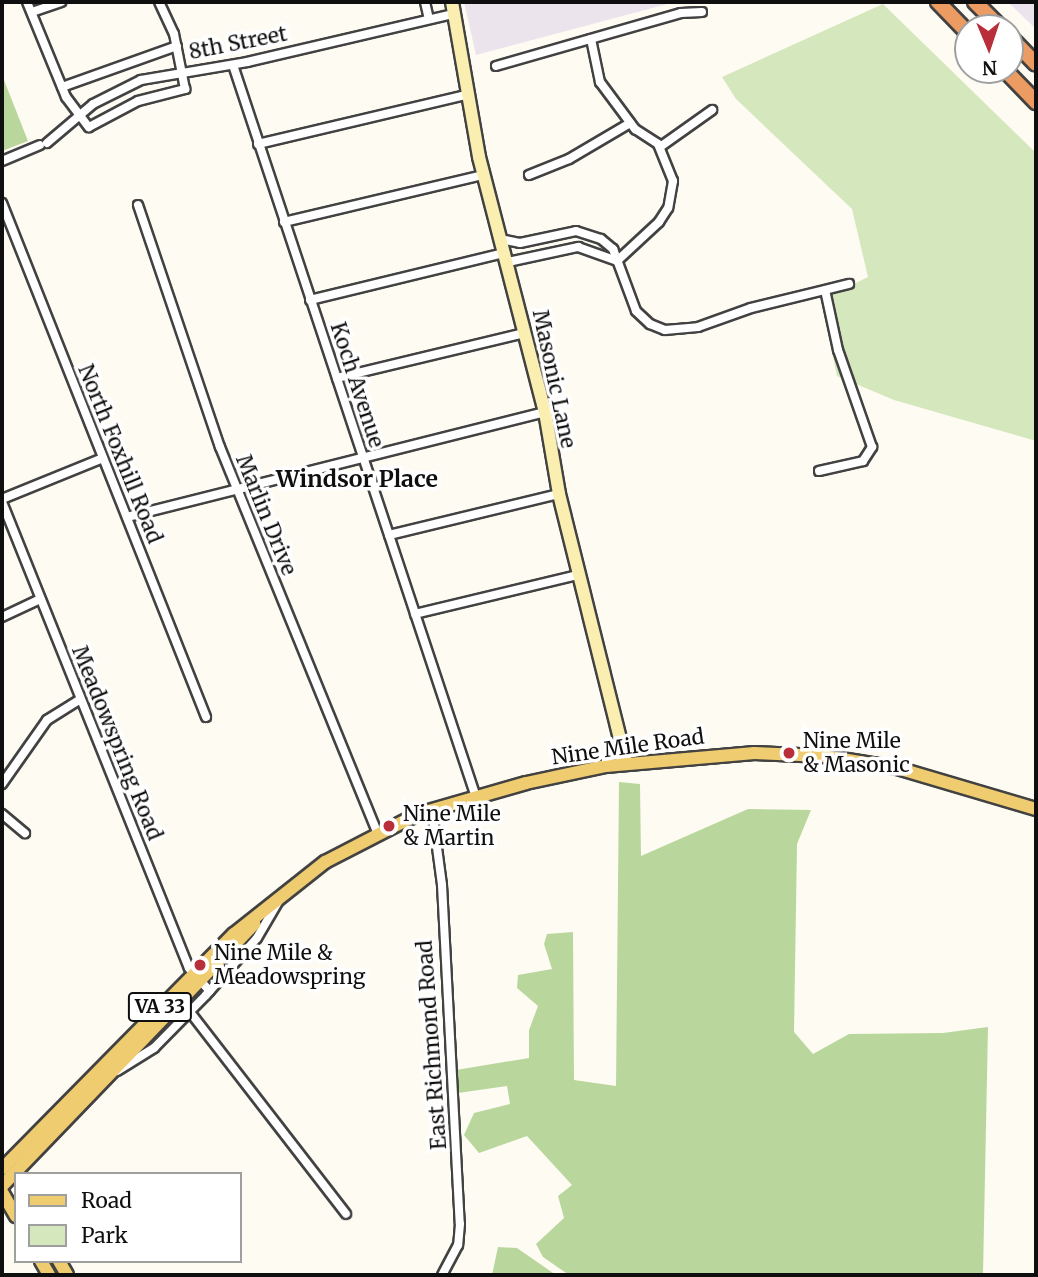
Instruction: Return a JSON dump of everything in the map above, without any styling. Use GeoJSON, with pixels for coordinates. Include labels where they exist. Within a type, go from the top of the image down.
{"type":"FeatureCollection","features":[{"type":"Feature","properties":{"kind":"highway"},"geometry":{"type":"LineString","coordinates":[[938,2],[954,19]]}},
{"type":"Feature","properties":{"kind":"highway"},"geometry":{"type":"LineString","coordinates":[[1019,84],[1036,102]]}},
{"type":"Feature","properties":{"kind":"main road","name":"Masonic Lane"},"geometry":{"type":"LineString","coordinates":[[453,8],[466,95],[483,176],[507,258],[545,412],[559,494],[626,763]]}},
{"type":"Feature","properties":{"kind":"main road","name":"Nine Mile Road"},"geometry":{"type":"LineString","coordinates":[[6,1175],[112,1074],[201,982],[234,934],[256,920],[325,862],[377,831],[432,810],[475,797],[626,763],[754,753],[822,756],[897,768],[1036,809]]}},
{"type":"Feature","properties":{"kind":"main road","name":"Nine Mile Road"},"geometry":{"type":"LineString","coordinates":[[6,1175],[201,982]]}},
{"type":"Feature","properties":{"kind":"main road"},"geometry":{"type":"LineString","coordinates":[[2,1192],[14,1213]]}},
{"type":"Feature","properties":{"kind":"street"},"geometry":{"type":"LineString","coordinates":[[27,2],[62,87],[82,118],[92,127],[138,101],[185,89],[185,71],[159,2]]}},
{"type":"Feature","properties":{"kind":"street"},"geometry":{"type":"LineString","coordinates":[[32,12],[61,2]]}},
{"type":"Feature","properties":{"kind":"street"},"geometry":{"type":"LineString","coordinates":[[425,2],[429,19]]}},
{"type":"Feature","properties":{"kind":"street","name":"8th Street"},"geometry":{"type":"LineString","coordinates":[[2,161],[44,144],[128,85],[185,71],[233,65],[429,19],[453,8]]}},
{"type":"Feature","properties":{"kind":"street"},"geometry":{"type":"LineString","coordinates":[[496,66],[702,12]]}},
{"type":"Feature","properties":{"kind":"street"},"geometry":{"type":"LineString","coordinates":[[591,39],[600,82],[630,122],[660,146],[673,181],[668,208],[652,230],[617,261]]}},
{"type":"Feature","properties":{"kind":"street"},"geometry":{"type":"LineString","coordinates":[[62,87],[177,46]]}},
{"type":"Feature","properties":{"kind":"street","name":"Koch Avenue"},"geometry":{"type":"LineString","coordinates":[[233,65],[475,797]]}},
{"type":"Feature","properties":{"kind":"street"},"geometry":{"type":"LineString","coordinates":[[258,144],[466,95]]}},
{"type":"Feature","properties":{"kind":"street"},"geometry":{"type":"LineString","coordinates":[[660,146],[712,110]]}},
{"type":"Feature","properties":{"kind":"street"},"geometry":{"type":"LineString","coordinates":[[529,175],[569,159],[630,122]]}},
{"type":"Feature","properties":{"kind":"street"},"geometry":{"type":"LineString","coordinates":[[284,222],[483,176]]}},
{"type":"Feature","properties":{"kind":"street","name":"North Foxhill Road"},"geometry":{"type":"LineString","coordinates":[[2,203],[206,717]]}},
{"type":"Feature","properties":{"kind":"street","name":"Marlin Drive"},"geometry":{"type":"LineString","coordinates":[[138,205],[236,488],[377,831]]}},
{"type":"Feature","properties":{"kind":"street"},"geometry":{"type":"LineString","coordinates":[[500,239],[520,243],[581,231],[610,246],[636,311],[650,324],[665,330],[698,327],[849,284]]}},
{"type":"Feature","properties":{"kind":"street"},"geometry":{"type":"LineString","coordinates":[[310,300],[507,258],[578,247],[617,261]]}},
{"type":"Feature","properties":{"kind":"street"},"geometry":{"type":"LineString","coordinates":[[820,471],[863,461],[872,447],[838,349],[825,290]]}},
{"type":"Feature","properties":{"kind":"street"},"geometry":{"type":"LineString","coordinates":[[337,378],[525,333]]}},
{"type":"Feature","properties":{"kind":"street"},"geometry":{"type":"LineString","coordinates":[[127,517],[545,412]]}},
{"type":"Feature","properties":{"kind":"street"},"geometry":{"type":"LineString","coordinates":[[2,500],[103,458]]}},
{"type":"Feature","properties":{"kind":"street"},"geometry":{"type":"LineString","coordinates":[[389,535],[559,494]]}},
{"type":"Feature","properties":{"kind":"street","name":"Meadowspring Road"},"geometry":{"type":"LineString","coordinates":[[2,500],[80,699],[201,982]]}},
{"type":"Feature","properties":{"kind":"street"},"geometry":{"type":"LineString","coordinates":[[415,614],[578,575]]}},
{"type":"Feature","properties":{"kind":"street"},"geometry":{"type":"LineString","coordinates":[[2,617],[40,599]]}},
{"type":"Feature","properties":{"kind":"street"},"geometry":{"type":"LineString","coordinates":[[2,784],[47,720],[80,699]]}},
{"type":"Feature","properties":{"kind":"street","name":"East Richmond Road"},"geometry":{"type":"LineString","coordinates":[[432,810],[441,872],[460,1224],[458,1245],[442,1275]]}},
{"type":"Feature","properties":{"kind":"street"},"geometry":{"type":"LineString","coordinates":[[2,814],[25,833]]}},
{"type":"Feature","properties":{"kind":"street"},"geometry":{"type":"LineString","coordinates":[[112,1074],[154,1048],[190,1012],[201,982],[257,939],[280,899]]}},
{"type":"Feature","properties":{"kind":"street"},"geometry":{"type":"LineString","coordinates":[[190,1012],[346,1213]]}},
{"type":"Feature","properties":{"kind":"shaded area"},"geometry":{"type":"Polygon","coordinates":[[[464,2],[675,2],[476,55],[464,2]]]}},
{"type":"Feature","properties":{"kind":"shaded area"},"geometry":{"type":"Polygon","coordinates":[[[1008,2],[1036,2],[1036,29],[1024,17],[1024,14],[1020,14],[1008,2]]]}},
{"type":"Feature","properties":{"kind":"green space"},"geometry":{"type":"Polygon","coordinates":[[[883,4],[954,73],[954,84],[965,84],[1036,153],[1036,441],[894,400],[837,376],[821,300],[868,277],[852,209],[736,99],[722,77],[883,4]]]}},
{"type":"Feature","properties":{"kind":"green space"},"geometry":{"type":"Polygon","coordinates":[[[2,75],[28,141],[2,151],[2,75]]]}},
{"type":"Feature","properties":{"kind":"green space"},"geometry":{"type":"Polygon","coordinates":[[[619,782],[640,784],[641,856],[748,809],[811,810],[797,844],[794,1032],[813,1054],[849,1034],[943,1033],[988,1027],[983,1275],[569,1275],[543,1257],[536,1244],[564,1218],[558,1196],[572,1185],[527,1136],[479,1153],[464,1135],[474,1113],[510,1104],[507,1086],[458,1093],[456,1070],[529,1058],[529,1030],[538,1006],[517,988],[518,975],[552,969],[544,944],[547,934],[573,932],[574,1080],[616,1086],[619,782]]]}},
{"type":"Feature","properties":{"kind":"green space"},"geometry":{"type":"Polygon","coordinates":[[[498,1247],[517,1248],[556,1275],[492,1275],[498,1247]]]}},
{"type":"Feature","properties":{"kind":"place","name":"Nine Mile & Masonic"},"geometry":{"type":"Point","coordinates":[789,753]}},
{"type":"Feature","properties":{"kind":"place","name":"Nine Mile & Martin"},"geometry":{"type":"Point","coordinates":[389,826]}},
{"type":"Feature","properties":{"kind":"place","name":"Nine Mile & Meadowspring"},"geometry":{"type":"Point","coordinates":[200,965]}},
{"type":"Feature","properties":{"kind":"district","name":"Windsor Place"},"geometry":{"type":"Point","coordinates":[357,479]}}]}
